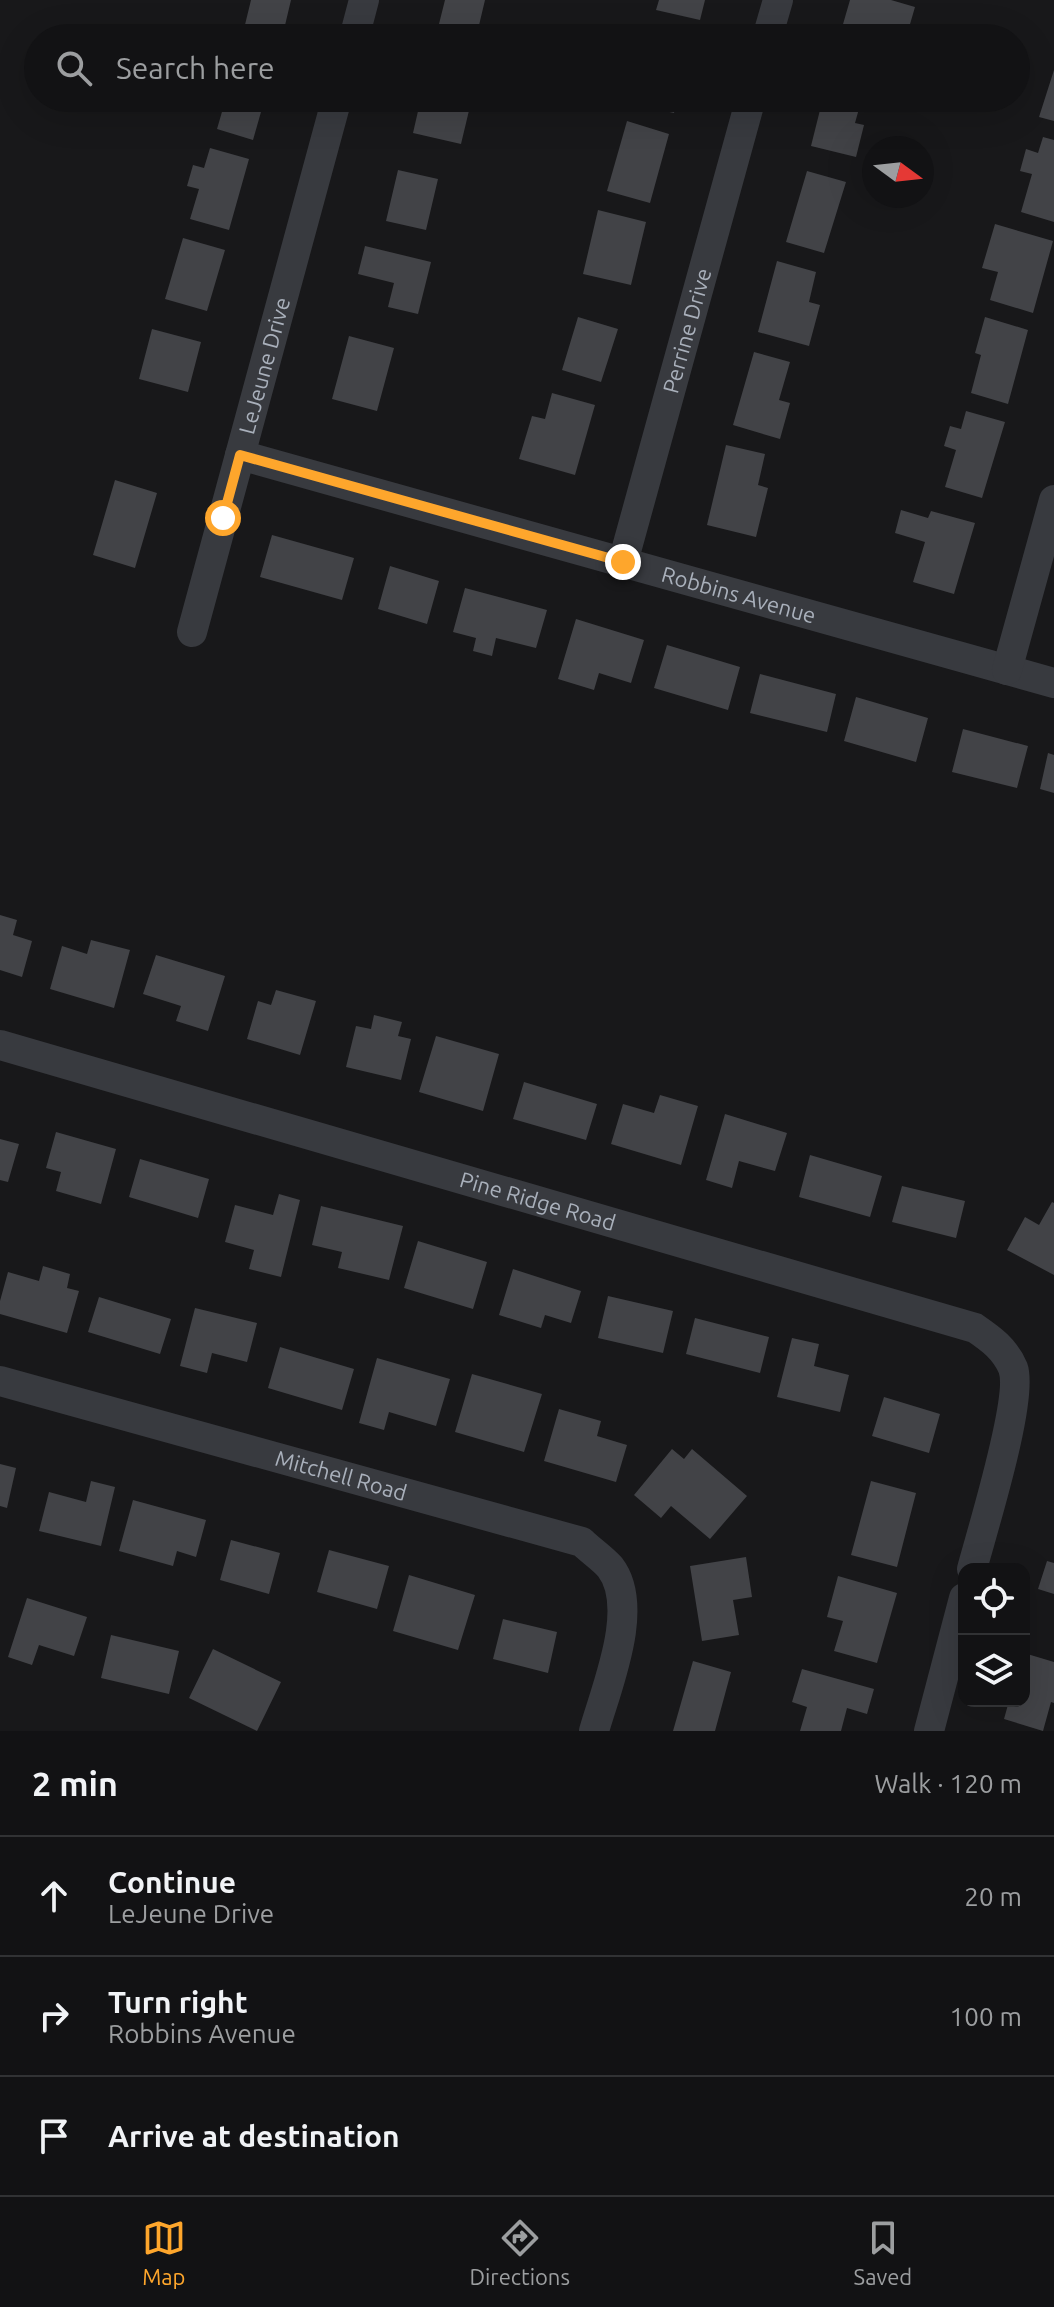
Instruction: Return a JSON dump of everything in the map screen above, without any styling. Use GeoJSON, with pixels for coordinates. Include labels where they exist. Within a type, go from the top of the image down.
{"type":"FeatureCollection","features":[{"type":"Feature","properties":{"kind":"street"},"geometry":{"type":"LineString","coordinates":[[358,24],[364,0]]}},
{"type":"Feature","properties":{"kind":"street"},"geometry":{"type":"LineString","coordinates":[[771,24],[778,0]]}},
{"type":"Feature","properties":{"kind":"street","name":"LeJeune Drive"},"geometry":{"type":"LineString","coordinates":[[192,632],[333,112]]}},
{"type":"Feature","properties":{"kind":"street","name":"Perrine Drive"},"geometry":{"type":"LineString","coordinates":[[623,562],[747,112]]}},
{"type":"Feature","properties":{"kind":"street","name":"Robbins Avenue"},"geometry":{"type":"LineString","coordinates":[[240,455],[1054,683]]}},
{"type":"Feature","properties":{"kind":"street"},"geometry":{"type":"LineString","coordinates":[[1007,670],[1054,500]]}},
{"type":"Feature","properties":{"kind":"street","name":"Pine Ridge Road"},"geometry":{"type":"LineString","coordinates":[[0,1045],[975,1328],[999,1345],[1014,1370],[1012,1417],[974,1563]]}},
{"type":"Feature","properties":{"kind":"street","name":"Mitchell Road"},"geometry":{"type":"LineString","coordinates":[[0,1381],[582,1542],[610,1568],[622,1592],[622,1632],[594,1731]]}},
{"type":"Feature","properties":{"kind":"street"},"geometry":{"type":"LineString","coordinates":[[929,1731],[958,1621]]}},
{"type":"Feature","properties":{"kind":"building"},"geometry":{"type":"Polygon","coordinates":[[[251,0],[291,0],[285,24],[245,24],[251,0]]]}},
{"type":"Feature","properties":{"kind":"building"},"geometry":{"type":"Polygon","coordinates":[[[445,0],[485,0],[479,24],[439,24],[445,0]]]}},
{"type":"Feature","properties":{"kind":"building"},"geometry":{"type":"Polygon","coordinates":[[[659,0],[705,0],[700,20],[656,10],[659,0]]]}},
{"type":"Feature","properties":{"kind":"building"},"geometry":{"type":"Polygon","coordinates":[[[850,0],[891,0],[915,7],[910,24],[843,24],[850,0]]]}},
{"type":"Feature","properties":{"kind":"building"},"geometry":{"type":"Polygon","coordinates":[[[1054,70],[1054,121],[1039,117],[1054,70]]]}},
{"type":"Feature","properties":{"kind":"building"},"geometry":{"type":"Polygon","coordinates":[[[222,112],[261,112],[253,140],[217,129],[222,112]]]}},
{"type":"Feature","properties":{"kind":"building"},"geometry":{"type":"Polygon","coordinates":[[[418,112],[469,112],[461,144],[413,133],[418,112]]]}},
{"type":"Feature","properties":{"kind":"building"},"geometry":{"type":"Polygon","coordinates":[[[820,112],[858,112],[855,123],[864,125],[856,157],[811,146],[820,112]]]}},
{"type":"Feature","properties":{"kind":"building"},"geometry":{"type":"Polygon","coordinates":[[[627,121],[669,134],[650,203],[607,191],[627,121]]]}},
{"type":"Feature","properties":{"kind":"building"},"geometry":{"type":"Polygon","coordinates":[[[1043,137],[1054,140],[1054,222],[1021,212],[1032,174],[1020,171],[1026,149],[1038,153],[1043,137]]]}},
{"type":"Feature","properties":{"kind":"building"},"geometry":{"type":"Polygon","coordinates":[[[210,148],[249,159],[229,230],[190,219],[199,189],[187,186],[193,165],[204,168],[210,148]]]}},
{"type":"Feature","properties":{"kind":"building"},"geometry":{"type":"Polygon","coordinates":[[[398,170],[438,179],[426,230],[386,221],[398,170]]]}},
{"type":"Feature","properties":{"kind":"building"},"geometry":{"type":"Polygon","coordinates":[[[807,171],[846,182],[824,253],[786,242],[807,171]]]}},
{"type":"Feature","properties":{"kind":"building"},"geometry":{"type":"Polygon","coordinates":[[[598,210],[646,222],[631,285],[583,274],[598,210]]]}},
{"type":"Feature","properties":{"kind":"building"},"geometry":{"type":"Polygon","coordinates":[[[995,224],[1053,241],[1033,313],[990,300],[998,272],[982,268],[995,224]]]}},
{"type":"Feature","properties":{"kind":"building"},"geometry":{"type":"Polygon","coordinates":[[[183,238],[225,250],[207,311],[165,299],[183,238]]]}},
{"type":"Feature","properties":{"kind":"building"},"geometry":{"type":"Polygon","coordinates":[[[365,246],[431,262],[418,314],[388,307],[394,283],[358,274],[365,246]]]}},
{"type":"Feature","properties":{"kind":"building"},"geometry":{"type":"Polygon","coordinates":[[[777,261],[816,272],[809,302],[820,305],[809,346],[758,332],[777,261]]]}},
{"type":"Feature","properties":{"kind":"building"},"geometry":{"type":"Polygon","coordinates":[[[578,317],[618,329],[601,382],[562,370],[578,317]]]}},
{"type":"Feature","properties":{"kind":"building"},"geometry":{"type":"Polygon","coordinates":[[[985,317],[1028,330],[1008,404],[971,393],[981,355],[975,353],[985,317]]]}},
{"type":"Feature","properties":{"kind":"building"},"geometry":{"type":"Polygon","coordinates":[[[152,329],[201,342],[188,392],[139,379],[152,329]]]}},
{"type":"Feature","properties":{"kind":"building"},"geometry":{"type":"Polygon","coordinates":[[[349,336],[394,348],[377,411],[332,399],[349,336]]]}},
{"type":"Feature","properties":{"kind":"building"},"geometry":{"type":"Polygon","coordinates":[[[754,352],[790,362],[779,400],[790,403],[780,439],[733,425],[754,352]]]}},
{"type":"Feature","properties":{"kind":"building"},"geometry":{"type":"Polygon","coordinates":[[[552,393],[595,405],[575,475],[519,459],[532,416],[545,419],[552,393]]]}},
{"type":"Feature","properties":{"kind":"building"},"geometry":{"type":"Polygon","coordinates":[[[966,411],[1005,422],[982,498],[945,487],[956,450],[944,446],[950,426],[961,429],[966,411]]]}},
{"type":"Feature","properties":{"kind":"building"},"geometry":{"type":"Polygon","coordinates":[[[726,445],[765,454],[758,485],[768,488],[756,537],[707,525],[726,445]]]}},
{"type":"Feature","properties":{"kind":"building"},"geometry":{"type":"Polygon","coordinates":[[[115,480],[157,493],[135,568],[93,555],[115,480]]]}},
{"type":"Feature","properties":{"kind":"building"},"geometry":{"type":"Polygon","coordinates":[[[901,510],[928,518],[931,511],[975,523],[954,594],[913,582],[925,542],[895,533],[901,510]]]}},
{"type":"Feature","properties":{"kind":"building"},"geometry":{"type":"Polygon","coordinates":[[[272,535],[354,558],[342,600],[260,577],[272,535]]]}},
{"type":"Feature","properties":{"kind":"building"},"geometry":{"type":"Polygon","coordinates":[[[390,566],[439,581],[427,624],[378,609],[390,566]]]}},
{"type":"Feature","properties":{"kind":"building"},"geometry":{"type":"Polygon","coordinates":[[[465,588],[547,610],[536,648],[496,638],[492,656],[473,651],[476,638],[453,632],[465,588]]]}},
{"type":"Feature","properties":{"kind":"building"},"geometry":{"type":"Polygon","coordinates":[[[576,619],[644,640],[631,683],[599,673],[594,690],[558,679],[576,619]]]}},
{"type":"Feature","properties":{"kind":"building"},"geometry":{"type":"Polygon","coordinates":[[[667,645],[740,667],[728,710],[654,688],[667,645]]]}},
{"type":"Feature","properties":{"kind":"building"},"geometry":{"type":"Polygon","coordinates":[[[760,674],[836,694],[827,732],[750,713],[760,674]]]}},
{"type":"Feature","properties":{"kind":"building"},"geometry":{"type":"Polygon","coordinates":[[[856,697],[928,718],[916,762],[844,741],[856,697]]]}},
{"type":"Feature","properties":{"kind":"building"},"geometry":{"type":"Polygon","coordinates":[[[963,729],[1028,746],[1017,788],[952,772],[963,729]]]}},
{"type":"Feature","properties":{"kind":"building"},"geometry":{"type":"Polygon","coordinates":[[[1048,753],[1054,755],[1054,793],[1040,789],[1048,753]]]}},
{"type":"Feature","properties":{"kind":"building"},"geometry":{"type":"Polygon","coordinates":[[[0,915],[17,920],[13,935],[32,941],[22,977],[0,970],[0,915]]]}},
{"type":"Feature","properties":{"kind":"building"},"geometry":{"type":"Polygon","coordinates":[[[91,940],[130,950],[114,1008],[50,989],[62,946],[87,954],[91,940]]]}},
{"type":"Feature","properties":{"kind":"building"},"geometry":{"type":"Polygon","coordinates":[[[156,955],[225,976],[208,1031],[176,1021],[181,1006],[143,994],[156,955]]]}},
{"type":"Feature","properties":{"kind":"building"},"geometry":{"type":"Polygon","coordinates":[[[276,990],[316,1001],[300,1055],[247,1039],[258,1001],[271,1005],[276,990]]]}},
{"type":"Feature","properties":{"kind":"building"},"geometry":{"type":"Polygon","coordinates":[[[374,1015],[402,1022],[398,1036],[411,1039],[401,1080],[346,1067],[356,1026],[371,1029],[374,1015]]]}},
{"type":"Feature","properties":{"kind":"building"},"geometry":{"type":"Polygon","coordinates":[[[436,1036],[499,1054],[483,1111],[419,1092],[436,1036]]]}},
{"type":"Feature","properties":{"kind":"building"},"geometry":{"type":"Polygon","coordinates":[[[524,1082],[597,1104],[586,1140],[513,1119],[524,1082]]]}},
{"type":"Feature","properties":{"kind":"building"},"geometry":{"type":"Polygon","coordinates":[[[660,1095],[698,1106],[681,1165],[611,1144],[623,1104],[654,1113],[660,1095]]]}},
{"type":"Feature","properties":{"kind":"building"},"geometry":{"type":"Polygon","coordinates":[[[725,1114],[787,1133],[775,1171],[739,1161],[732,1188],[706,1180],[725,1114]]]}},
{"type":"Feature","properties":{"kind":"building"},"geometry":{"type":"Polygon","coordinates":[[[56,1132],[116,1149],[101,1204],[56,1191],[61,1172],[46,1168],[56,1132]]]}},
{"type":"Feature","properties":{"kind":"building"},"geometry":{"type":"Polygon","coordinates":[[[0,1139],[19,1144],[8,1182],[0,1180],[0,1139]]]}},
{"type":"Feature","properties":{"kind":"building"},"geometry":{"type":"Polygon","coordinates":[[[810,1155],[882,1176],[870,1217],[799,1197],[810,1155]]]}},
{"type":"Feature","properties":{"kind":"building"},"geometry":{"type":"Polygon","coordinates":[[[140,1159],[209,1179],[198,1218],[129,1197],[140,1159]]]}},
{"type":"Feature","properties":{"kind":"building"},"geometry":{"type":"Polygon","coordinates":[[[902,1186],[965,1201],[956,1238],[892,1222],[902,1186]]]}},
{"type":"Feature","properties":{"kind":"building"},"geometry":{"type":"Polygon","coordinates":[[[279,1194],[300,1200],[281,1277],[249,1269],[254,1250],[225,1242],[235,1205],[273,1215],[279,1194]]]}},
{"type":"Feature","properties":{"kind":"building"},"geometry":{"type":"Polygon","coordinates":[[[1052,1202],[1054,1275],[1007,1250],[1025,1217],[1039,1225],[1052,1202]]]}},
{"type":"Feature","properties":{"kind":"building"},"geometry":{"type":"Polygon","coordinates":[[[321,1206],[403,1226],[389,1280],[338,1268],[342,1252],[312,1245],[321,1206]]]}},
{"type":"Feature","properties":{"kind":"building"},"geometry":{"type":"Polygon","coordinates":[[[418,1241],[487,1262],[473,1309],[404,1288],[418,1241]]]}},
{"type":"Feature","properties":{"kind":"building"},"geometry":{"type":"Polygon","coordinates":[[[43,1266],[70,1274],[67,1288],[79,1291],[67,1333],[0,1314],[0,1301],[8,1272],[39,1281],[43,1266]]]}},
{"type":"Feature","properties":{"kind":"building"},"geometry":{"type":"Polygon","coordinates":[[[513,1269],[581,1291],[571,1323],[545,1315],[541,1328],[499,1315],[513,1269]]]}},
{"type":"Feature","properties":{"kind":"building"},"geometry":{"type":"Polygon","coordinates":[[[608,1296],[673,1311],[663,1353],[598,1338],[608,1296]]]}},
{"type":"Feature","properties":{"kind":"building"},"geometry":{"type":"Polygon","coordinates":[[[99,1297],[171,1319],[160,1354],[88,1332],[99,1297]]]}},
{"type":"Feature","properties":{"kind":"building"},"geometry":{"type":"Polygon","coordinates":[[[195,1308],[257,1323],[247,1362],[212,1353],[207,1373],[180,1366],[195,1308]]]}},
{"type":"Feature","properties":{"kind":"building"},"geometry":{"type":"Polygon","coordinates":[[[695,1318],[769,1337],[760,1373],[686,1354],[695,1318]]]}},
{"type":"Feature","properties":{"kind":"building"},"geometry":{"type":"Polygon","coordinates":[[[792,1338],[819,1344],[814,1366],[849,1375],[840,1412],[777,1397],[792,1338]]]}},
{"type":"Feature","properties":{"kind":"building"},"geometry":{"type":"Polygon","coordinates":[[[280,1347],[354,1369],[342,1410],[268,1388],[280,1347]]]}},
{"type":"Feature","properties":{"kind":"building"},"geometry":{"type":"Polygon","coordinates":[[[377,1358],[450,1379],[436,1426],[389,1412],[384,1430],[359,1423],[377,1358]]]}},
{"type":"Feature","properties":{"kind":"building"},"geometry":{"type":"Polygon","coordinates":[[[472,1374],[542,1394],[524,1452],[455,1432],[472,1374]]]}},
{"type":"Feature","properties":{"kind":"building"},"geometry":{"type":"Polygon","coordinates":[[[884,1397],[940,1414],[929,1453],[872,1436],[884,1397]]]}},
{"type":"Feature","properties":{"kind":"building"},"geometry":{"type":"Polygon","coordinates":[[[559,1409],[601,1421],[597,1436],[627,1445],[616,1482],[544,1461],[559,1409]]]}},
{"type":"Feature","properties":{"kind":"building"},"geometry":{"type":"Polygon","coordinates":[[[672,1449],[684,1459],[692,1449],[747,1496],[710,1539],[671,1506],[661,1518],[634,1495],[672,1449]]]}},
{"type":"Feature","properties":{"kind":"building"},"geometry":{"type":"Polygon","coordinates":[[[0,1464],[16,1468],[7,1508],[0,1506],[0,1464]]]}},
{"type":"Feature","properties":{"kind":"building"},"geometry":{"type":"Polygon","coordinates":[[[91,1481],[115,1487],[101,1546],[39,1531],[49,1492],[86,1502],[91,1481]]]}},
{"type":"Feature","properties":{"kind":"building"},"geometry":{"type":"Polygon","coordinates":[[[871,1481],[916,1493],[897,1567],[851,1555],[871,1481]]]}},
{"type":"Feature","properties":{"kind":"building"},"geometry":{"type":"Polygon","coordinates":[[[133,1500],[206,1520],[196,1557],[177,1551],[173,1566],[119,1551],[133,1500]]]}},
{"type":"Feature","properties":{"kind":"building"},"geometry":{"type":"Polygon","coordinates":[[[231,1540],[280,1553],[269,1594],[220,1580],[231,1540]]]}},
{"type":"Feature","properties":{"kind":"building"},"geometry":{"type":"Polygon","coordinates":[[[329,1550],[389,1566],[377,1609],[317,1592],[329,1550]]]}},
{"type":"Feature","properties":{"kind":"building"},"geometry":{"type":"Polygon","coordinates":[[[746,1557],[752,1597],[733,1600],[739,1635],[702,1641],[690,1566],[746,1557]]]}},
{"type":"Feature","properties":{"kind":"building"},"geometry":{"type":"Polygon","coordinates":[[[1047,1561],[1054,1563],[1054,1594],[1038,1589],[1047,1561]]]}},
{"type":"Feature","properties":{"kind":"building"},"geometry":{"type":"Polygon","coordinates":[[[409,1575],[475,1595],[458,1650],[393,1631],[409,1575]]]}},
{"type":"Feature","properties":{"kind":"building"},"geometry":{"type":"Polygon","coordinates":[[[838,1576],[897,1593],[877,1663],[834,1651],[843,1621],[827,1617],[838,1576]]]}},
{"type":"Feature","properties":{"kind":"building"},"geometry":{"type":"Polygon","coordinates":[[[27,1598],[87,1617],[74,1656],[39,1645],[32,1665],[8,1657],[27,1598]]]}},
{"type":"Feature","properties":{"kind":"building"},"geometry":{"type":"Polygon","coordinates":[[[503,1619],[557,1632],[548,1673],[493,1659],[503,1619]]]}},
{"type":"Feature","properties":{"kind":"building"},"geometry":{"type":"Polygon","coordinates":[[[111,1635],[179,1651],[169,1694],[101,1678],[111,1635]]]}},
{"type":"Feature","properties":{"kind":"building"},"geometry":{"type":"Polygon","coordinates":[[[213,1649],[281,1682],[257,1731],[189,1698],[213,1649]]]}},
{"type":"Feature","properties":{"kind":"building"},"geometry":{"type":"Polygon","coordinates":[[[1030,1655],[1054,1662],[1054,1703],[1051,1702],[1043,1731],[1004,1719],[1007,1707],[1030,1707],[1030,1655]]]}},
{"type":"Feature","properties":{"kind":"building"},"geometry":{"type":"Polygon","coordinates":[[[693,1661],[731,1672],[715,1731],[673,1731],[693,1661]]]}},
{"type":"Feature","properties":{"kind":"building"},"geometry":{"type":"Polygon","coordinates":[[[802,1669],[874,1689],[867,1714],[847,1708],[841,1731],[800,1731],[807,1707],[792,1702],[802,1669]]]}},
{"type":"Feature","properties":{"kind":"route"},"geometry":{"type":"LineString","coordinates":[[223,518],[240,455],[623,562]]}}]}
